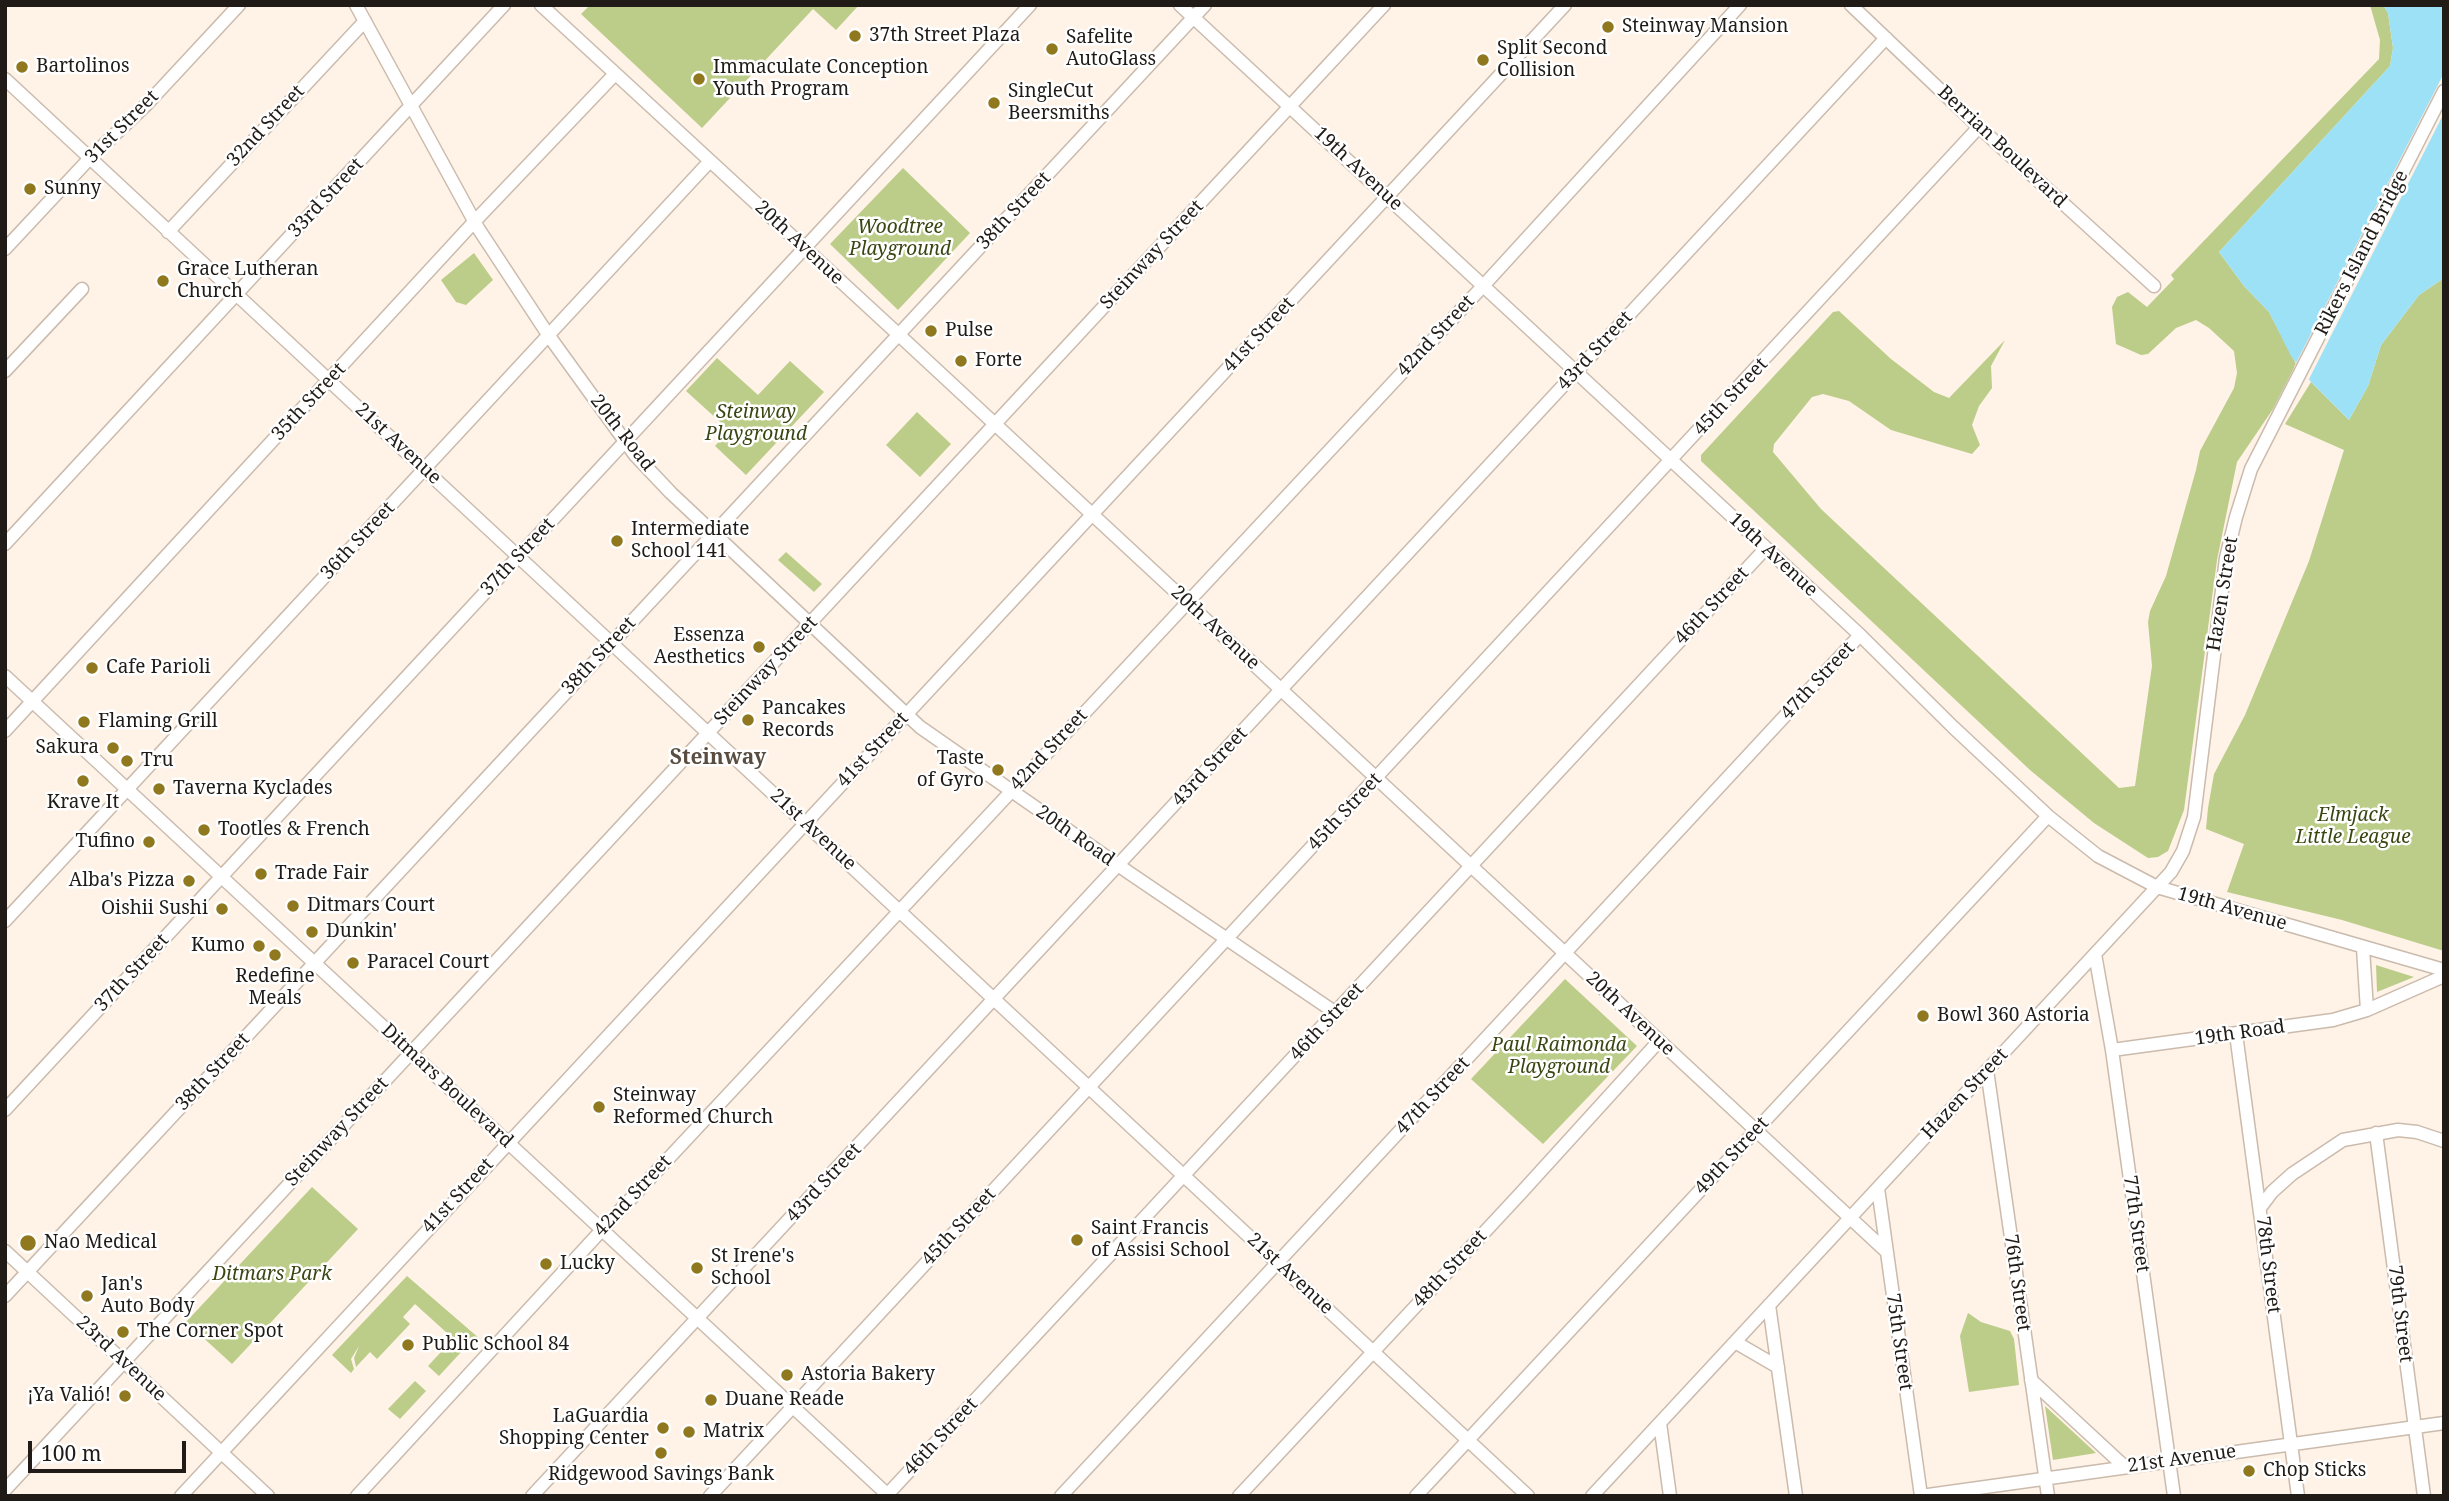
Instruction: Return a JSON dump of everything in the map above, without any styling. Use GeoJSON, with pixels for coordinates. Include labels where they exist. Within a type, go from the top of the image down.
{"type":"FeatureCollection","features":[{"type":"Feature","properties":{"kind":"street","name":"31st Street"},"geometry":{"type":"LineString","coordinates":[[5,249],[90,158],[147,104],[239,5]]}},
{"type":"Feature","properties":{"kind":"street","name":"20th Road"},"geometry":{"type":"LineString","coordinates":[[356,5],[474,222],[549,336],[644,464],[920,727],[1336,1013]]}},
{"type":"Feature","properties":{"kind":"street","name":"33rd Street"},"geometry":{"type":"LineString","coordinates":[[5,544],[504,5]]}},
{"type":"Feature","properties":{"kind":"street","name":"20th Avenue"},"geometry":{"type":"LineString","coordinates":[[541,5],[1887,1252]]}},
{"type":"Feature","properties":{"kind":"street","name":"37th Street"},"geometry":{"type":"LineString","coordinates":[[5,1110],[1030,5]]}},
{"type":"Feature","properties":{"kind":"street","name":"19th Avenue"},"geometry":{"type":"LineString","coordinates":[[1180,5],[1860,635],[2048,816],[2098,856],[2157,887],[2444,970]]}},
{"type":"Feature","properties":{"kind":"street","name":"38th Street"},"geometry":{"type":"LineString","coordinates":[[5,1296],[1205,5]]}},
{"type":"Feature","properties":{"kind":"street","name":"Steinway Street"},"geometry":{"type":"LineString","coordinates":[[5,1490],[1384,5]]}},
{"type":"Feature","properties":{"kind":"street","name":"41st Street"},"geometry":{"type":"LineString","coordinates":[[181,1496],[1565,5]]}},
{"type":"Feature","properties":{"kind":"street","name":"42nd Street"},"geometry":{"type":"LineString","coordinates":[[357,1496],[1186,601],[1484,285],[1740,5]]}},
{"type":"Feature","properties":{"kind":"street","name":"Berrian Boulevard"},"geometry":{"type":"LineString","coordinates":[[1851,5],[1979,127],[2154,286]]}},
{"type":"Feature","properties":{"kind":"street","name":"32nd Street"},"geometry":{"type":"LineString","coordinates":[[168,232],[365,21]]}},
{"type":"Feature","properties":{"kind":"street","name":"43rd Street"},"geometry":{"type":"LineString","coordinates":[[532,1496],[1886,38]]}},
{"type":"Feature","properties":{"kind":"street","name":"35th Street"},"geometry":{"type":"LineString","coordinates":[[5,731],[474,222],[615,74]]}},
{"type":"Feature","properties":{"kind":"street","name":"21st Avenue"},"geometry":{"type":"LineString","coordinates":[[5,79],[1528,1496]]}},
{"type":"Feature","properties":{"kind":"street","name":"Rikers Island Bridge"},"geometry":{"type":"LineString","coordinates":[[2251,469],[2444,91]]}},
{"type":"Feature","properties":{"kind":"street","name":"45th Street"},"geometry":{"type":"LineString","coordinates":[[710,1496],[1979,127]]}},
{"type":"Feature","properties":{"kind":"street","name":"36th Street"},"geometry":{"type":"LineString","coordinates":[[5,920],[710,161]]}},
{"type":"Feature","properties":{"kind":"street"},"geometry":{"type":"LineString","coordinates":[[5,371],[82,289]]}},
{"type":"Feature","properties":{"kind":"street","name":"Hazen Street"},"geometry":{"type":"LineString","coordinates":[[1592,1496],[2171,872],[2183,851],[2194,817],[2226,558],[2251,469]]}},
{"type":"Feature","properties":{"kind":"street","name":"46th Street"},"geometry":{"type":"LineString","coordinates":[[887,1495],[1766,548]]}},
{"type":"Feature","properties":{"kind":"street","name":"47th Street"},"geometry":{"type":"LineString","coordinates":[[1061,1496],[1860,635]]}},
{"type":"Feature","properties":{"kind":"street","name":"Ditmars Boulevard"},"geometry":{"type":"LineString","coordinates":[[5,676],[887,1495]]}},
{"type":"Feature","properties":{"kind":"street","name":"49th Street"},"geometry":{"type":"LineString","coordinates":[[1416,1496],[2048,816]]}},
{"type":"Feature","properties":{"kind":"street"},"geometry":{"type":"LineString","coordinates":[[2363,948],[2367,1010]]}},
{"type":"Feature","properties":{"kind":"street","name":"77th Street"},"geometry":{"type":"LineString","coordinates":[[2095,954],[2112,1050],[2174,1496]]}},
{"type":"Feature","properties":{"kind":"street","name":"19th Road"},"geometry":{"type":"LineString","coordinates":[[2112,1050],[2333,1020],[2367,1010],[2444,976]]}},
{"type":"Feature","properties":{"kind":"street","name":"78th Street"},"geometry":{"type":"LineString","coordinates":[[2236,1034],[2298,1496]]}},
{"type":"Feature","properties":{"kind":"street","name":"48th Street"},"geometry":{"type":"LineString","coordinates":[[1239,1496],[1659,1041]]}},
{"type":"Feature","properties":{"kind":"street","name":"76th Street"},"geometry":{"type":"LineString","coordinates":[[1987,1070],[2048,1496]]}},
{"type":"Feature","properties":{"kind":"street"},"geometry":{"type":"LineString","coordinates":[[2260,1208],[2272,1192],[2313,1158],[2343,1140],[2398,1130],[2417,1132],[2444,1141]]}},
{"type":"Feature","properties":{"kind":"street","name":"79th Street"},"geometry":{"type":"LineString","coordinates":[[2376,1133],[2424,1496]]}},
{"type":"Feature","properties":{"kind":"street","name":"75th Street"},"geometry":{"type":"LineString","coordinates":[[1878,1188],[1921,1496]]}},
{"type":"Feature","properties":{"kind":"street","name":"23rd Avenue"},"geometry":{"type":"LineString","coordinates":[[5,1251],[268,1496]]}},
{"type":"Feature","properties":{"kind":"street"},"geometry":{"type":"LineString","coordinates":[[1769,1305],[1796,1496]]}},
{"type":"Feature","properties":{"kind":"street"},"geometry":{"type":"LineString","coordinates":[[1735,1342],[1778,1367]]}},
{"type":"Feature","properties":{"kind":"street"},"geometry":{"type":"LineString","coordinates":[[2031,1380],[2125,1467]]}},
{"type":"Feature","properties":{"kind":"street"},"geometry":{"type":"LineString","coordinates":[[1660,1423],[1670,1496]]}},
{"type":"Feature","properties":{"kind":"street","name":"21st Avenue"},"geometry":{"type":"LineString","coordinates":[[1921,1496],[2444,1423]]}},
{"type":"Feature","properties":{"kind":"green space","name":"Immaculate Conception Youth Program"},"geometry":{"type":"Polygon","coordinates":[[[590,5],[859,5],[836,30],[813,9],[702,128],[581,14],[590,5]]]}},
{"type":"Feature","properties":{"kind":"green space"},"geometry":{"type":"Polygon","coordinates":[[[2370,5],[2383,5],[2388,13],[2393,48],[2390,66],[2219,252],[2244,286],[2269,312],[2296,364],[2273,409],[2237,462],[2217,560],[2184,810],[2168,851],[2158,857],[2148,858],[2094,823],[2030,770],[1701,461],[1701,455],[1833,312],[1839,311],[1891,359],[1934,392],[1949,398],[2005,340],[1991,366],[1992,388],[1979,406],[1972,425],[1980,445],[1972,454],[1891,430],[1849,401],[1823,394],[1812,397],[1774,444],[1773,452],[1821,509],[2119,788],[2135,786],[2152,666],[2148,622],[2150,611],[2166,576],[2200,451],[2234,388],[2237,373],[2234,351],[2196,320],[2176,328],[2148,354],[2141,355],[2116,344],[2112,307],[2117,297],[2128,292],[2147,307],[2174,279],[2171,275],[2379,59],[2380,40],[2370,5]]]}},
{"type":"Feature","properties":{"kind":"green space","name":"Woodtree Playground"},"geometry":{"type":"Polygon","coordinates":[[[903,168],[970,233],[898,310],[830,244],[903,168]]]}},
{"type":"Feature","properties":{"kind":"green space"},"geometry":{"type":"Polygon","coordinates":[[[474,253],[493,280],[466,305],[456,302],[441,280],[474,253]]]}},
{"type":"Feature","properties":{"kind":"green space","name":"Elmjack Little League"},"geometry":{"type":"Polygon","coordinates":[[[2444,278],[2444,951],[2342,920],[2227,892],[2244,844],[2206,829],[2214,774],[2245,715],[2309,561],[2344,450],[2285,424],[2311,382],[2349,420],[2368,386],[2381,345],[2419,295],[2444,278]]]}},
{"type":"Feature","properties":{"kind":"green space","name":"Steinway Playground"},"geometry":{"type":"Polygon","coordinates":[[[717,358],[758,395],[790,361],[824,392],[746,475],[715,446],[729,430],[686,391],[717,358]]]}},
{"type":"Feature","properties":{"kind":"green space"},"geometry":{"type":"Polygon","coordinates":[[[917,412],[951,444],[920,477],[886,445],[917,412]]]}},
{"type":"Feature","properties":{"kind":"green space"},"geometry":{"type":"Polygon","coordinates":[[[786,552],[822,584],[814,592],[778,560],[786,552]]]}},
{"type":"Feature","properties":{"kind":"green space"},"geometry":{"type":"Polygon","coordinates":[[[2376,965],[2414,977],[2377,992],[2376,965]]]}},
{"type":"Feature","properties":{"kind":"green space","name":"Paul Raimonda Playground"},"geometry":{"type":"Polygon","coordinates":[[[1565,979],[1637,1046],[1543,1144],[1471,1079],[1565,979]]]}},
{"type":"Feature","properties":{"kind":"green space","name":"Ditmars Park"},"geometry":{"type":"Polygon","coordinates":[[[312,1187],[358,1229],[232,1364],[186,1322],[312,1187]]]}},
{"type":"Feature","properties":{"kind":"green space"},"geometry":{"type":"Polygon","coordinates":[[[407,1276],[480,1339],[468,1352],[415,1304],[403,1317],[410,1324],[377,1359],[370,1352],[356,1367],[354,1358],[359,1346],[351,1359],[354,1369],[351,1373],[332,1355],[407,1276]]]}},
{"type":"Feature","properties":{"kind":"green space"},"geometry":{"type":"Polygon","coordinates":[[[1968,1313],[1981,1322],[2010,1331],[2014,1339],[2019,1385],[1969,1392],[1960,1336],[1968,1313]]]}},
{"type":"Feature","properties":{"kind":"green space"},"geometry":{"type":"Polygon","coordinates":[[[452,1340],[463,1350],[439,1376],[428,1366],[452,1340]]]}},
{"type":"Feature","properties":{"kind":"green space"},"geometry":{"type":"Polygon","coordinates":[[[415,1381],[426,1391],[400,1419],[388,1409],[415,1381]]]}},
{"type":"Feature","properties":{"kind":"green space"},"geometry":{"type":"Polygon","coordinates":[[[2045,1406],[2096,1453],[2053,1460],[2045,1406]]]}},
{"type":"Feature","properties":{"kind":"water"},"geometry":{"type":"Polygon","coordinates":[[[2383,5],[2444,5],[2444,278],[2419,295],[2381,345],[2368,386],[2349,420],[2311,382],[2291,356],[2269,312],[2244,286],[2219,252],[2390,66],[2393,48],[2388,13],[2383,5]]]}},
{"type":"Feature","properties":{"kind":"pier"},"geometry":{"type":"Polygon","coordinates":[[[2444,73],[2444,113],[2307,383],[2294,367],[2444,73]]]}},
{"type":"Feature","properties":{"kind":"place","name":"Steinway Mansion"},"geometry":{"type":"Point","coordinates":[1608,27]}},
{"type":"Feature","properties":{"kind":"place","name":"37th Street Plaza"},"geometry":{"type":"Point","coordinates":[855,36]}},
{"type":"Feature","properties":{"kind":"place","name":"Safelite AutoGlass"},"geometry":{"type":"Point","coordinates":[1052,49]}},
{"type":"Feature","properties":{"kind":"place","name":"Split Second Collision"},"geometry":{"type":"Point","coordinates":[1483,60]}},
{"type":"Feature","properties":{"kind":"place","name":"Bartolinos"},"geometry":{"type":"Point","coordinates":[22,67]}},
{"type":"Feature","properties":{"kind":"place","name":"Immaculate Conception Youth Program"},"geometry":{"type":"Point","coordinates":[699,79]}},
{"type":"Feature","properties":{"kind":"place","name":"SingleCut Beersmiths"},"geometry":{"type":"Point","coordinates":[994,103]}},
{"type":"Feature","properties":{"kind":"place","name":"Sunny"},"geometry":{"type":"Point","coordinates":[30,189]}},
{"type":"Feature","properties":{"kind":"place","name":"Grace Lutheran Church"},"geometry":{"type":"Point","coordinates":[163,281]}},
{"type":"Feature","properties":{"kind":"place","name":"Pulse"},"geometry":{"type":"Point","coordinates":[931,331]}},
{"type":"Feature","properties":{"kind":"place","name":"Forte"},"geometry":{"type":"Point","coordinates":[961,361]}},
{"type":"Feature","properties":{"kind":"place","name":"Intermediate School 141"},"geometry":{"type":"Point","coordinates":[617,541]}},
{"type":"Feature","properties":{"kind":"place","name":"Essenza Aesthetics"},"geometry":{"type":"Point","coordinates":[759,647]}},
{"type":"Feature","properties":{"kind":"place","name":"Cafe Parioli"},"geometry":{"type":"Point","coordinates":[92,668]}},
{"type":"Feature","properties":{"kind":"place","name":"Pancakes Records"},"geometry":{"type":"Point","coordinates":[748,720]}},
{"type":"Feature","properties":{"kind":"place","name":"Flaming Grill"},"geometry":{"type":"Point","coordinates":[84,722]}},
{"type":"Feature","properties":{"kind":"place","name":"Sakura"},"geometry":{"type":"Point","coordinates":[113,748]}},
{"type":"Feature","properties":{"kind":"place","name":"Tru"},"geometry":{"type":"Point","coordinates":[127,761]}},
{"type":"Feature","properties":{"kind":"place","name":"Taste of Gyro"},"geometry":{"type":"Point","coordinates":[998,770]}},
{"type":"Feature","properties":{"kind":"place","name":"Krave It"},"geometry":{"type":"Point","coordinates":[83,781]}},
{"type":"Feature","properties":{"kind":"place","name":"Taverna Kyclades"},"geometry":{"type":"Point","coordinates":[159,789]}},
{"type":"Feature","properties":{"kind":"place","name":"Tootles & French"},"geometry":{"type":"Point","coordinates":[204,830]}},
{"type":"Feature","properties":{"kind":"place","name":"Tufino"},"geometry":{"type":"Point","coordinates":[149,842]}},
{"type":"Feature","properties":{"kind":"place","name":"Trade Fair"},"geometry":{"type":"Point","coordinates":[261,874]}},
{"type":"Feature","properties":{"kind":"place","name":"Alba's Pizza"},"geometry":{"type":"Point","coordinates":[189,881]}},
{"type":"Feature","properties":{"kind":"place","name":"Ditmars Court"},"geometry":{"type":"Point","coordinates":[293,906]}},
{"type":"Feature","properties":{"kind":"place","name":"Oishii Sushi"},"geometry":{"type":"Point","coordinates":[222,909]}},
{"type":"Feature","properties":{"kind":"place","name":"Dunkin'"},"geometry":{"type":"Point","coordinates":[312,932]}},
{"type":"Feature","properties":{"kind":"place","name":"Kumo"},"geometry":{"type":"Point","coordinates":[259,946]}},
{"type":"Feature","properties":{"kind":"place","name":"Redefine Meals"},"geometry":{"type":"Point","coordinates":[275,955]}},
{"type":"Feature","properties":{"kind":"place","name":"Paracel Court"},"geometry":{"type":"Point","coordinates":[353,963]}},
{"type":"Feature","properties":{"kind":"place","name":"Bowl 360 Astoria"},"geometry":{"type":"Point","coordinates":[1923,1016]}},
{"type":"Feature","properties":{"kind":"place","name":"Steinway Reformed Church"},"geometry":{"type":"Point","coordinates":[599,1107]}},
{"type":"Feature","properties":{"kind":"place","name":"Saint Francis of Assisi School"},"geometry":{"type":"Point","coordinates":[1077,1240]}},
{"type":"Feature","properties":{"kind":"place","name":"Nao Medical"},"geometry":{"type":"Point","coordinates":[28,1243]}},
{"type":"Feature","properties":{"kind":"place","name":"Lucky"},"geometry":{"type":"Point","coordinates":[546,1264]}},
{"type":"Feature","properties":{"kind":"place","name":"St Irene's School"},"geometry":{"type":"Point","coordinates":[697,1268]}},
{"type":"Feature","properties":{"kind":"place","name":"Jan's Auto Body"},"geometry":{"type":"Point","coordinates":[87,1296]}},
{"type":"Feature","properties":{"kind":"place","name":"The Corner Spot"},"geometry":{"type":"Point","coordinates":[123,1332]}},
{"type":"Feature","properties":{"kind":"place","name":"Public School 84"},"geometry":{"type":"Point","coordinates":[408,1345]}},
{"type":"Feature","properties":{"kind":"place","name":"Astoria Bakery"},"geometry":{"type":"Point","coordinates":[787,1375]}},
{"type":"Feature","properties":{"kind":"place","name":"¡Ya Valió!"},"geometry":{"type":"Point","coordinates":[125,1396]}},
{"type":"Feature","properties":{"kind":"place","name":"Duane Reade"},"geometry":{"type":"Point","coordinates":[711,1400]}},
{"type":"Feature","properties":{"kind":"place","name":"LaGuardia Shopping Center"},"geometry":{"type":"Point","coordinates":[663,1428]}},
{"type":"Feature","properties":{"kind":"place","name":"Matrix"},"geometry":{"type":"Point","coordinates":[689,1432]}},
{"type":"Feature","properties":{"kind":"place","name":"Ridgewood Savings Bank"},"geometry":{"type":"Point","coordinates":[661,1453]}},
{"type":"Feature","properties":{"kind":"place","name":"Chop Sticks"},"geometry":{"type":"Point","coordinates":[2249,1471]}},
{"type":"Feature","properties":{"kind":"district","name":"Steinway"},"geometry":{"type":"Point","coordinates":[718,758]}}]}
